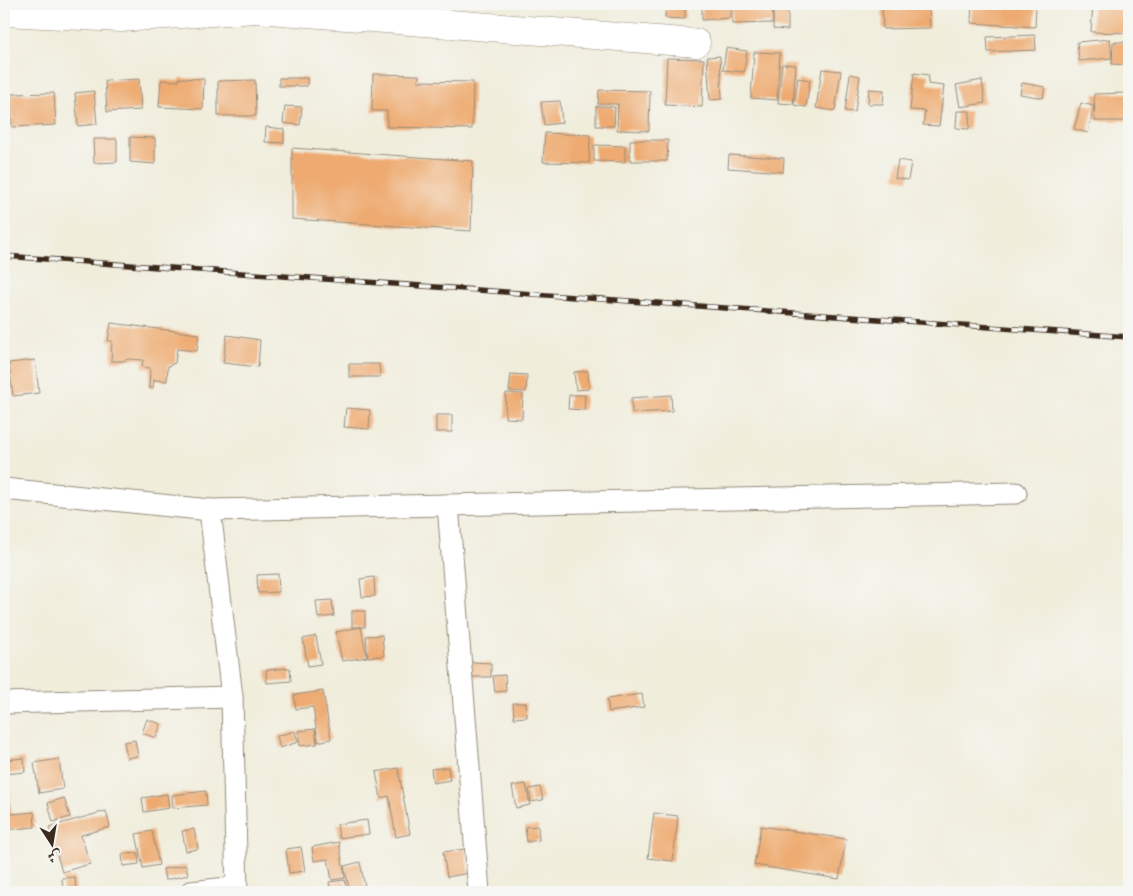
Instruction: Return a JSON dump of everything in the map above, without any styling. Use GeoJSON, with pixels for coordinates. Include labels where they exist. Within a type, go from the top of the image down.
{"type":"FeatureCollection","features":[{"type":"Feature","properties":{"kind":"street"},"geometry":{"type":"LineString","coordinates":[[4,10],[120,11],[256,6],[696,43]]}},
{"type":"Feature","properties":{"kind":"street"},"geometry":{"type":"LineString","coordinates":[[4,489],[210,510],[1016,493]]}},
{"type":"Feature","properties":{"kind":"street"},"geometry":{"type":"LineString","coordinates":[[448,505],[479,892]]}},
{"type":"Feature","properties":{"kind":"street"},"geometry":{"type":"LineString","coordinates":[[192,892],[236,890],[232,697],[210,510]]}},
{"type":"Feature","properties":{"kind":"street"},"geometry":{"type":"LineString","coordinates":[[4,703],[232,697]]}},
{"type":"Feature","properties":{"kind":"building"},"geometry":{"type":"Polygon","coordinates":[[[666,4],[685,4],[685,19],[665,18],[666,4]]]}},
{"type":"Feature","properties":{"kind":"building"},"geometry":{"type":"Polygon","coordinates":[[[702,4],[730,4],[730,18],[702,20],[702,4]]]}},
{"type":"Feature","properties":{"kind":"building"},"geometry":{"type":"Polygon","coordinates":[[[732,4],[745,4],[745,6],[772,5],[773,23],[732,24],[732,4]]]}},
{"type":"Feature","properties":{"kind":"building"},"geometry":{"type":"Polygon","coordinates":[[[882,4],[929,4],[930,28],[883,29],[882,4]]]}},
{"type":"Feature","properties":{"kind":"building"},"geometry":{"type":"Polygon","coordinates":[[[972,4],[1036,4],[1035,27],[971,23],[972,4]]]}},
{"type":"Feature","properties":{"kind":"building"},"geometry":{"type":"Polygon","coordinates":[[[1093,4],[1129,4],[1129,33],[1091,32],[1093,4]]]}},
{"type":"Feature","properties":{"kind":"building"},"geometry":{"type":"Polygon","coordinates":[[[773,5],[788,6],[788,30],[773,29],[773,5]]]}},
{"type":"Feature","properties":{"kind":"building"},"geometry":{"type":"Polygon","coordinates":[[[1035,35],[1036,50],[988,52],[987,37],[1035,35]]]}},
{"type":"Feature","properties":{"kind":"building"},"geometry":{"type":"Polygon","coordinates":[[[1110,39],[1112,58],[1079,61],[1077,42],[1110,39]]]}},
{"type":"Feature","properties":{"kind":"building"},"geometry":{"type":"Polygon","coordinates":[[[1113,42],[1129,42],[1129,65],[1112,64],[1113,42]]]}},
{"type":"Feature","properties":{"kind":"building"},"geometry":{"type":"Polygon","coordinates":[[[726,48],[747,51],[744,72],[723,70],[726,48]]]}},
{"type":"Feature","properties":{"kind":"building"},"geometry":{"type":"Polygon","coordinates":[[[754,52],[780,53],[777,100],[751,98],[754,52]]]}},
{"type":"Feature","properties":{"kind":"building"},"geometry":{"type":"Polygon","coordinates":[[[720,56],[722,99],[710,100],[707,57],[720,56]]]}},
{"type":"Feature","properties":{"kind":"building"},"geometry":{"type":"Polygon","coordinates":[[[667,58],[704,59],[702,107],[665,105],[667,58]]]}},
{"type":"Feature","properties":{"kind":"building"},"geometry":{"type":"Polygon","coordinates":[[[782,64],[796,65],[793,104],[778,103],[782,64]]]}},
{"type":"Feature","properties":{"kind":"building"},"geometry":{"type":"Polygon","coordinates":[[[822,69],[841,71],[835,111],[816,108],[822,69]]]}},
{"type":"Feature","properties":{"kind":"building"},"geometry":{"type":"Polygon","coordinates":[[[914,73],[929,75],[928,84],[944,86],[939,126],[923,125],[925,111],[910,110],[914,73]]]}},
{"type":"Feature","properties":{"kind":"building"},"geometry":{"type":"Polygon","coordinates":[[[373,74],[419,75],[418,81],[473,82],[472,129],[387,127],[387,111],[372,111],[373,74]]]}},
{"type":"Feature","properties":{"kind":"building"},"geometry":{"type":"Polygon","coordinates":[[[850,74],[860,76],[855,112],[845,111],[850,74]]]}},
{"type":"Feature","properties":{"kind":"building"},"geometry":{"type":"Polygon","coordinates":[[[179,78],[204,79],[203,109],[159,107],[161,80],[179,81],[179,78]]]}},
{"type":"Feature","properties":{"kind":"building"},"geometry":{"type":"Polygon","coordinates":[[[279,78],[307,78],[307,86],[279,86],[279,78]]]}},
{"type":"Feature","properties":{"kind":"building"},"geometry":{"type":"Polygon","coordinates":[[[798,78],[810,80],[806,107],[794,105],[798,78]]]}},
{"type":"Feature","properties":{"kind":"building"},"geometry":{"type":"Polygon","coordinates":[[[139,79],[141,110],[107,112],[105,81],[139,79]]]}},
{"type":"Feature","properties":{"kind":"building"},"geometry":{"type":"Polygon","coordinates":[[[255,80],[256,116],[218,116],[218,81],[255,80]]]}},
{"type":"Feature","properties":{"kind":"building"},"geometry":{"type":"Polygon","coordinates":[[[982,80],[985,103],[960,107],[956,85],[982,80]]]}},
{"type":"Feature","properties":{"kind":"building"},"geometry":{"type":"Polygon","coordinates":[[[1022,83],[1045,87],[1043,98],[1020,94],[1022,83]]]}},
{"type":"Feature","properties":{"kind":"building"},"geometry":{"type":"Polygon","coordinates":[[[869,89],[884,90],[883,104],[868,104],[869,89]]]}},
{"type":"Feature","properties":{"kind":"building"},"geometry":{"type":"Polygon","coordinates":[[[599,90],[650,91],[649,131],[617,130],[618,104],[598,104],[599,90]]]}},
{"type":"Feature","properties":{"kind":"building"},"geometry":{"type":"Polygon","coordinates":[[[94,91],[97,124],[78,126],[75,93],[94,91]]]}},
{"type":"Feature","properties":{"kind":"building"},"geometry":{"type":"Polygon","coordinates":[[[54,93],[56,125],[12,127],[11,94],[54,93]]]}},
{"type":"Feature","properties":{"kind":"building"},"geometry":{"type":"Polygon","coordinates":[[[1127,93],[1127,121],[1095,121],[1094,94],[1127,93]]]}},
{"type":"Feature","properties":{"kind":"building"},"geometry":{"type":"Polygon","coordinates":[[[560,101],[562,123],[544,125],[541,102],[560,101]]]}},
{"type":"Feature","properties":{"kind":"building"},"geometry":{"type":"Polygon","coordinates":[[[1081,103],[1094,106],[1088,133],[1074,129],[1081,103]]]}},
{"type":"Feature","properties":{"kind":"building"},"geometry":{"type":"Polygon","coordinates":[[[285,106],[302,107],[300,125],[283,123],[285,106]]]}},
{"type":"Feature","properties":{"kind":"building"},"geometry":{"type":"Polygon","coordinates":[[[596,106],[615,107],[614,126],[596,126],[596,106]]]}},
{"type":"Feature","properties":{"kind":"building"},"geometry":{"type":"Polygon","coordinates":[[[957,111],[970,111],[969,129],[956,128],[957,111]]]}},
{"type":"Feature","properties":{"kind":"building"},"geometry":{"type":"Polygon","coordinates":[[[266,127],[284,129],[284,143],[265,142],[266,127]]]}},
{"type":"Feature","properties":{"kind":"building"},"geometry":{"type":"Polygon","coordinates":[[[545,133],[590,135],[589,163],[543,162],[545,133]]]}},
{"type":"Feature","properties":{"kind":"building"},"geometry":{"type":"Polygon","coordinates":[[[130,137],[155,138],[155,164],[130,162],[130,137]]]}},
{"type":"Feature","properties":{"kind":"building"},"geometry":{"type":"Polygon","coordinates":[[[93,139],[117,139],[117,162],[94,163],[93,139]]]}},
{"type":"Feature","properties":{"kind":"building"},"geometry":{"type":"Polygon","coordinates":[[[630,140],[668,140],[667,161],[630,161],[630,140]]]}},
{"type":"Feature","properties":{"kind":"building"},"geometry":{"type":"Polygon","coordinates":[[[594,145],[625,146],[625,162],[594,161],[594,145]]]}},
{"type":"Feature","properties":{"kind":"building"},"geometry":{"type":"Polygon","coordinates":[[[292,148],[473,161],[471,231],[292,219],[292,148]]]}},
{"type":"Feature","properties":{"kind":"building"},"geometry":{"type":"Polygon","coordinates":[[[729,155],[784,158],[783,172],[728,168],[729,155]]]}},
{"type":"Feature","properties":{"kind":"building"},"geometry":{"type":"Polygon","coordinates":[[[898,160],[911,162],[908,180],[895,178],[898,160]]]}},
{"type":"Feature","properties":{"kind":"building"},"geometry":{"type":"Polygon","coordinates":[[[111,323],[199,334],[197,351],[177,349],[175,363],[168,366],[167,381],[154,380],[153,388],[149,388],[150,368],[142,367],[143,360],[111,361],[112,341],[108,341],[111,323]]]}},
{"type":"Feature","properties":{"kind":"building"},"geometry":{"type":"Polygon","coordinates":[[[227,335],[260,340],[258,367],[223,363],[227,335]]]}},
{"type":"Feature","properties":{"kind":"building"},"geometry":{"type":"Polygon","coordinates":[[[35,360],[39,393],[13,396],[9,363],[35,360]]]}},
{"type":"Feature","properties":{"kind":"building"},"geometry":{"type":"Polygon","coordinates":[[[349,364],[379,364],[380,377],[349,377],[349,364]]]}},
{"type":"Feature","properties":{"kind":"building"},"geometry":{"type":"Polygon","coordinates":[[[588,371],[589,389],[576,390],[574,372],[588,371]]]}},
{"type":"Feature","properties":{"kind":"building"},"geometry":{"type":"Polygon","coordinates":[[[511,374],[527,375],[526,392],[509,391],[511,374]]]}},
{"type":"Feature","properties":{"kind":"building"},"geometry":{"type":"Polygon","coordinates":[[[506,393],[523,394],[522,419],[505,418],[506,393]]]}},
{"type":"Feature","properties":{"kind":"building"},"geometry":{"type":"Polygon","coordinates":[[[569,395],[585,395],[584,410],[568,409],[569,395]]]}},
{"type":"Feature","properties":{"kind":"building"},"geometry":{"type":"Polygon","coordinates":[[[671,395],[672,411],[632,413],[631,398],[671,395]]]}},
{"type":"Feature","properties":{"kind":"building"},"geometry":{"type":"Polygon","coordinates":[[[346,408],[370,410],[369,429],[344,427],[346,408]]]}},
{"type":"Feature","properties":{"kind":"building"},"geometry":{"type":"Polygon","coordinates":[[[436,415],[452,415],[452,432],[436,432],[436,415]]]}},
{"type":"Feature","properties":{"kind":"building"},"geometry":{"type":"Polygon","coordinates":[[[278,574],[279,592],[258,593],[257,575],[278,574]]]}},
{"type":"Feature","properties":{"kind":"building"},"geometry":{"type":"Polygon","coordinates":[[[374,577],[375,596],[362,597],[360,579],[374,577]]]}},
{"type":"Feature","properties":{"kind":"building"},"geometry":{"type":"Polygon","coordinates":[[[332,600],[334,616],[318,618],[316,601],[332,600]]]}},
{"type":"Feature","properties":{"kind":"building"},"geometry":{"type":"Polygon","coordinates":[[[352,611],[365,611],[365,627],[352,627],[352,611]]]}},
{"type":"Feature","properties":{"kind":"building"},"geometry":{"type":"Polygon","coordinates":[[[361,627],[367,657],[342,661],[336,632],[361,627]]]}},
{"type":"Feature","properties":{"kind":"building"},"geometry":{"type":"Polygon","coordinates":[[[382,635],[384,656],[368,657],[366,636],[382,635]]]}},
{"type":"Feature","properties":{"kind":"building"},"geometry":{"type":"Polygon","coordinates":[[[316,636],[321,664],[308,666],[303,639],[316,636]]]}},
{"type":"Feature","properties":{"kind":"building"},"geometry":{"type":"Polygon","coordinates":[[[471,662],[491,663],[491,677],[471,677],[471,662]]]}},
{"type":"Feature","properties":{"kind":"building"},"geometry":{"type":"Polygon","coordinates":[[[290,668],[291,681],[267,683],[266,670],[290,668]]]}},
{"type":"Feature","properties":{"kind":"building"},"geometry":{"type":"Polygon","coordinates":[[[505,675],[506,691],[495,692],[493,676],[505,675]]]}},
{"type":"Feature","properties":{"kind":"building"},"geometry":{"type":"Polygon","coordinates":[[[323,691],[331,739],[318,742],[313,707],[296,709],[294,695],[323,691]]]}},
{"type":"Feature","properties":{"kind":"building"},"geometry":{"type":"Polygon","coordinates":[[[642,694],[644,707],[609,712],[607,699],[642,694]]]}},
{"type":"Feature","properties":{"kind":"building"},"geometry":{"type":"Polygon","coordinates":[[[513,703],[526,703],[527,717],[514,718],[513,703]]]}},
{"type":"Feature","properties":{"kind":"building"},"geometry":{"type":"Polygon","coordinates":[[[147,719],[161,724],[156,738],[142,733],[147,719]]]}},
{"type":"Feature","properties":{"kind":"building"},"geometry":{"type":"Polygon","coordinates":[[[315,729],[317,744],[300,746],[298,731],[315,729]]]}},
{"type":"Feature","properties":{"kind":"building"},"geometry":{"type":"Polygon","coordinates":[[[295,731],[298,742],[280,748],[277,736],[295,731]]]}},
{"type":"Feature","properties":{"kind":"building"},"geometry":{"type":"Polygon","coordinates":[[[135,740],[138,756],[127,758],[124,742],[135,740]]]}},
{"type":"Feature","properties":{"kind":"building"},"geometry":{"type":"Polygon","coordinates":[[[24,758],[25,772],[4,774],[4,760],[24,758]]]}},
{"type":"Feature","properties":{"kind":"building"},"geometry":{"type":"Polygon","coordinates":[[[59,759],[63,789],[39,793],[34,763],[59,759]]]}},
{"type":"Feature","properties":{"kind":"building"},"geometry":{"type":"Polygon","coordinates":[[[448,767],[450,780],[433,783],[431,769],[448,767]]]}},
{"type":"Feature","properties":{"kind":"building"},"geometry":{"type":"Polygon","coordinates":[[[398,768],[410,834],[396,837],[389,796],[381,798],[376,772],[398,768]]]}},
{"type":"Feature","properties":{"kind":"building"},"geometry":{"type":"Polygon","coordinates":[[[526,784],[530,805],[516,808],[512,786],[526,784]]]}},
{"type":"Feature","properties":{"kind":"building"},"geometry":{"type":"Polygon","coordinates":[[[540,787],[543,800],[531,802],[529,789],[540,787]]]}},
{"type":"Feature","properties":{"kind":"building"},"geometry":{"type":"Polygon","coordinates":[[[206,791],[207,805],[173,808],[172,795],[206,791]]]}},
{"type":"Feature","properties":{"kind":"building"},"geometry":{"type":"Polygon","coordinates":[[[4,793],[9,793],[11,814],[34,812],[35,827],[4,830],[4,793]]]}},
{"type":"Feature","properties":{"kind":"building"},"geometry":{"type":"Polygon","coordinates":[[[167,794],[169,808],[144,812],[142,798],[167,794]]]}},
{"type":"Feature","properties":{"kind":"building"},"geometry":{"type":"Polygon","coordinates":[[[64,798],[70,817],[53,822],[48,803],[64,798]]]}},
{"type":"Feature","properties":{"kind":"building"},"geometry":{"type":"Polygon","coordinates":[[[106,811],[110,827],[81,835],[90,864],[62,872],[49,827],[106,811]]]}},
{"type":"Feature","properties":{"kind":"building"},"geometry":{"type":"Polygon","coordinates":[[[654,813],[678,816],[673,861],[648,858],[654,813]]]}},
{"type":"Feature","properties":{"kind":"building"},"geometry":{"type":"Polygon","coordinates":[[[367,820],[369,834],[339,838],[337,824],[367,820]]]}},
{"type":"Feature","properties":{"kind":"building"},"geometry":{"type":"Polygon","coordinates":[[[538,826],[539,840],[527,842],[525,827],[538,826]]]}},
{"type":"Feature","properties":{"kind":"building"},"geometry":{"type":"Polygon","coordinates":[[[761,826],[846,839],[839,879],[754,865],[761,826]]]}},
{"type":"Feature","properties":{"kind":"building"},"geometry":{"type":"Polygon","coordinates":[[[194,829],[198,849],[186,851],[182,831],[194,829]]]}},
{"type":"Feature","properties":{"kind":"building"},"geometry":{"type":"Polygon","coordinates":[[[152,831],[159,865],[143,868],[136,834],[152,831]]]}},
{"type":"Feature","properties":{"kind":"building"},"geometry":{"type":"Polygon","coordinates":[[[339,842],[345,878],[332,880],[328,859],[314,861],[312,847],[339,842]]]}},
{"type":"Feature","properties":{"kind":"building"},"geometry":{"type":"Polygon","coordinates":[[[301,847],[305,871],[289,873],[286,849],[301,847]]]}},
{"type":"Feature","properties":{"kind":"building"},"geometry":{"type":"Polygon","coordinates":[[[465,849],[469,873],[447,877],[443,852],[465,849]]]}},
{"type":"Feature","properties":{"kind":"building"},"geometry":{"type":"Polygon","coordinates":[[[138,853],[139,864],[123,866],[122,854],[138,853]]]}},
{"type":"Feature","properties":{"kind":"building"},"geometry":{"type":"Polygon","coordinates":[[[360,862],[366,892],[350,892],[344,866],[360,862]]]}},
{"type":"Feature","properties":{"kind":"building"},"geometry":{"type":"Polygon","coordinates":[[[186,865],[188,875],[165,880],[163,869],[186,865]]]}},
{"type":"Feature","properties":{"kind":"building"},"geometry":{"type":"Polygon","coordinates":[[[75,877],[76,891],[63,892],[62,878],[75,877]]]}},
{"type":"Feature","properties":{"kind":"building"},"geometry":{"type":"Polygon","coordinates":[[[345,880],[347,891],[331,892],[329,882],[345,880]]]}},
{"type":"Feature","properties":{"kind":"railway"},"geometry":{"type":"LineString","coordinates":[[4,256],[1129,337]]}}]}
